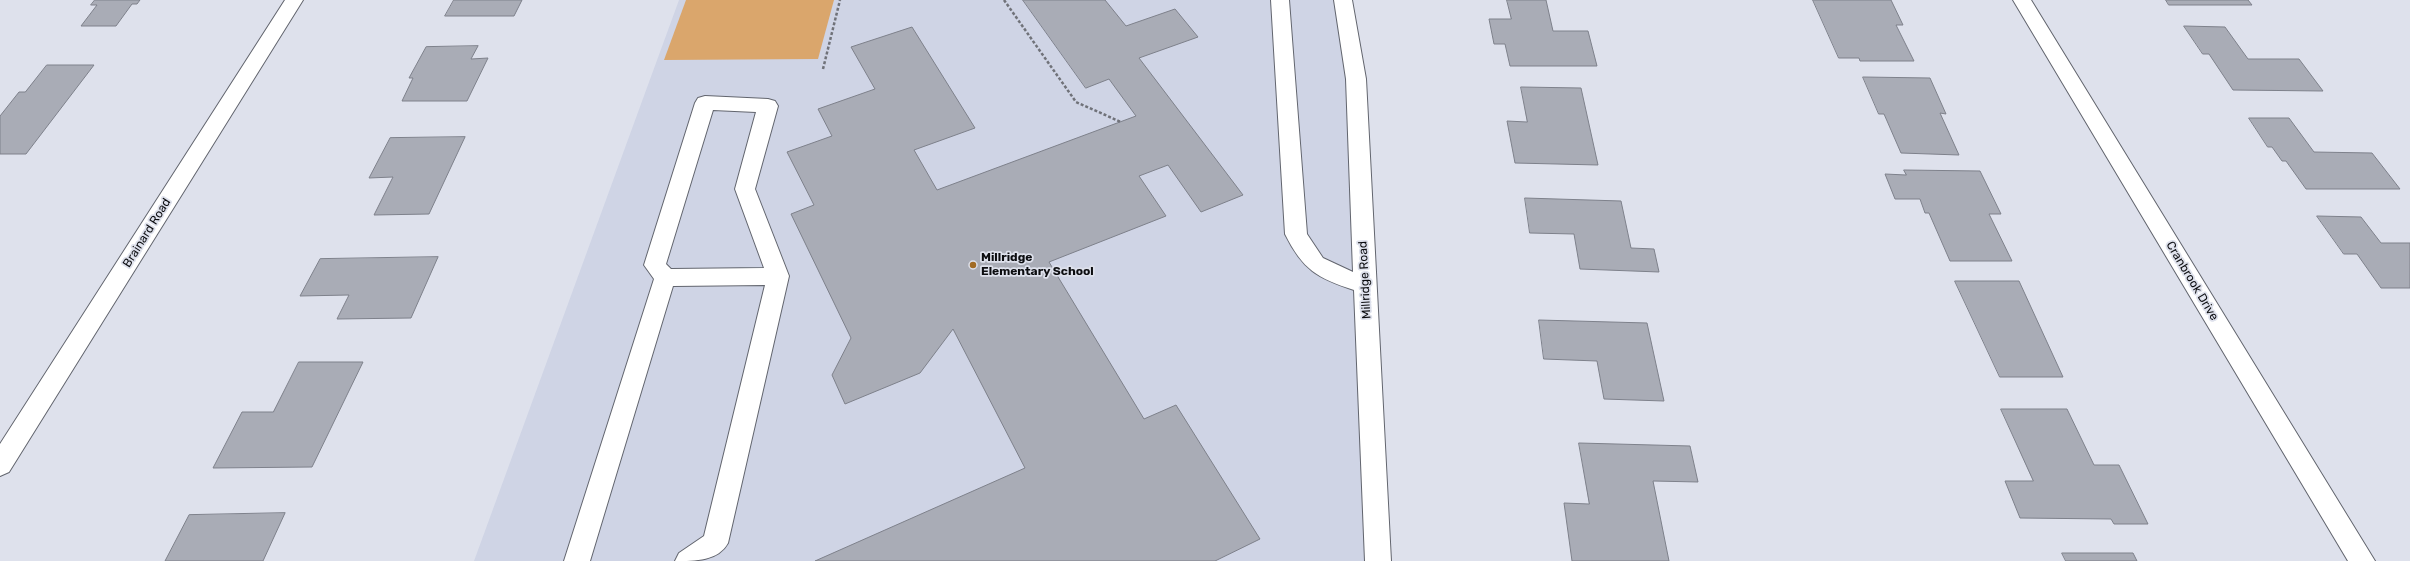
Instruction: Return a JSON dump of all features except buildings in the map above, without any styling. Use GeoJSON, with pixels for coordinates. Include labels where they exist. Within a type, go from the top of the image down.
{"type":"FeatureCollection","features":[{"type":"Feature","properties":{"kind":"street","name":"Brainard Road"},"geometry":{"type":"LineString","coordinates":[[0,465],[294,0]]}},
{"type":"Feature","properties":{"kind":"street"},"geometry":{"type":"LineString","coordinates":[[1280,0],[1296,234],[1304,253],[1321,268],[1366,285]]}},
{"type":"Feature","properties":{"kind":"street","name":"Millridge Road"},"geometry":{"type":"LineString","coordinates":[[1343,0],[1356,79],[1378,561]]}},
{"type":"Feature","properties":{"kind":"street","name":"Cranbrook Drive"},"geometry":{"type":"LineString","coordinates":[[2022,0],[2362,561]]}},
{"type":"Feature","properties":{"kind":"street"},"geometry":{"type":"LineString","coordinates":[[665,278],[655,264],[705,103],[768,106],[745,189],[778,276],[715,543],[688,561]]}},
{"type":"Feature","properties":{"kind":"street"},"geometry":{"type":"LineString","coordinates":[[665,278],[778,276]]}},
{"type":"Feature","properties":{"kind":"street"},"geometry":{"type":"LineString","coordinates":[[577,561],[665,278]]}},
{"type":"Feature","properties":{"kind":"path"},"geometry":{"type":"LineString","coordinates":[[823,70],[840,0]]}},
{"type":"Feature","properties":{"kind":"path"},"geometry":{"type":"LineString","coordinates":[[1004,0],[1076,102],[1121,122]]}},
{"type":"Feature","properties":{"kind":"shaded area","name":"Millridge Elementary School"},"geometry":{"type":"Polygon","coordinates":[[[679,0],[1343,0],[1378,561],[474,561],[679,0]]]}},
{"type":"Feature","properties":{"kind":"shaded area"},"geometry":{"type":"Polygon","coordinates":[[[686,0],[834,0],[818,59],[664,60],[686,0]]]}},
{"type":"Feature","properties":{"kind":"place","name":"Millridge Elementary School"},"geometry":{"type":"Point","coordinates":[973,265]}}]}
